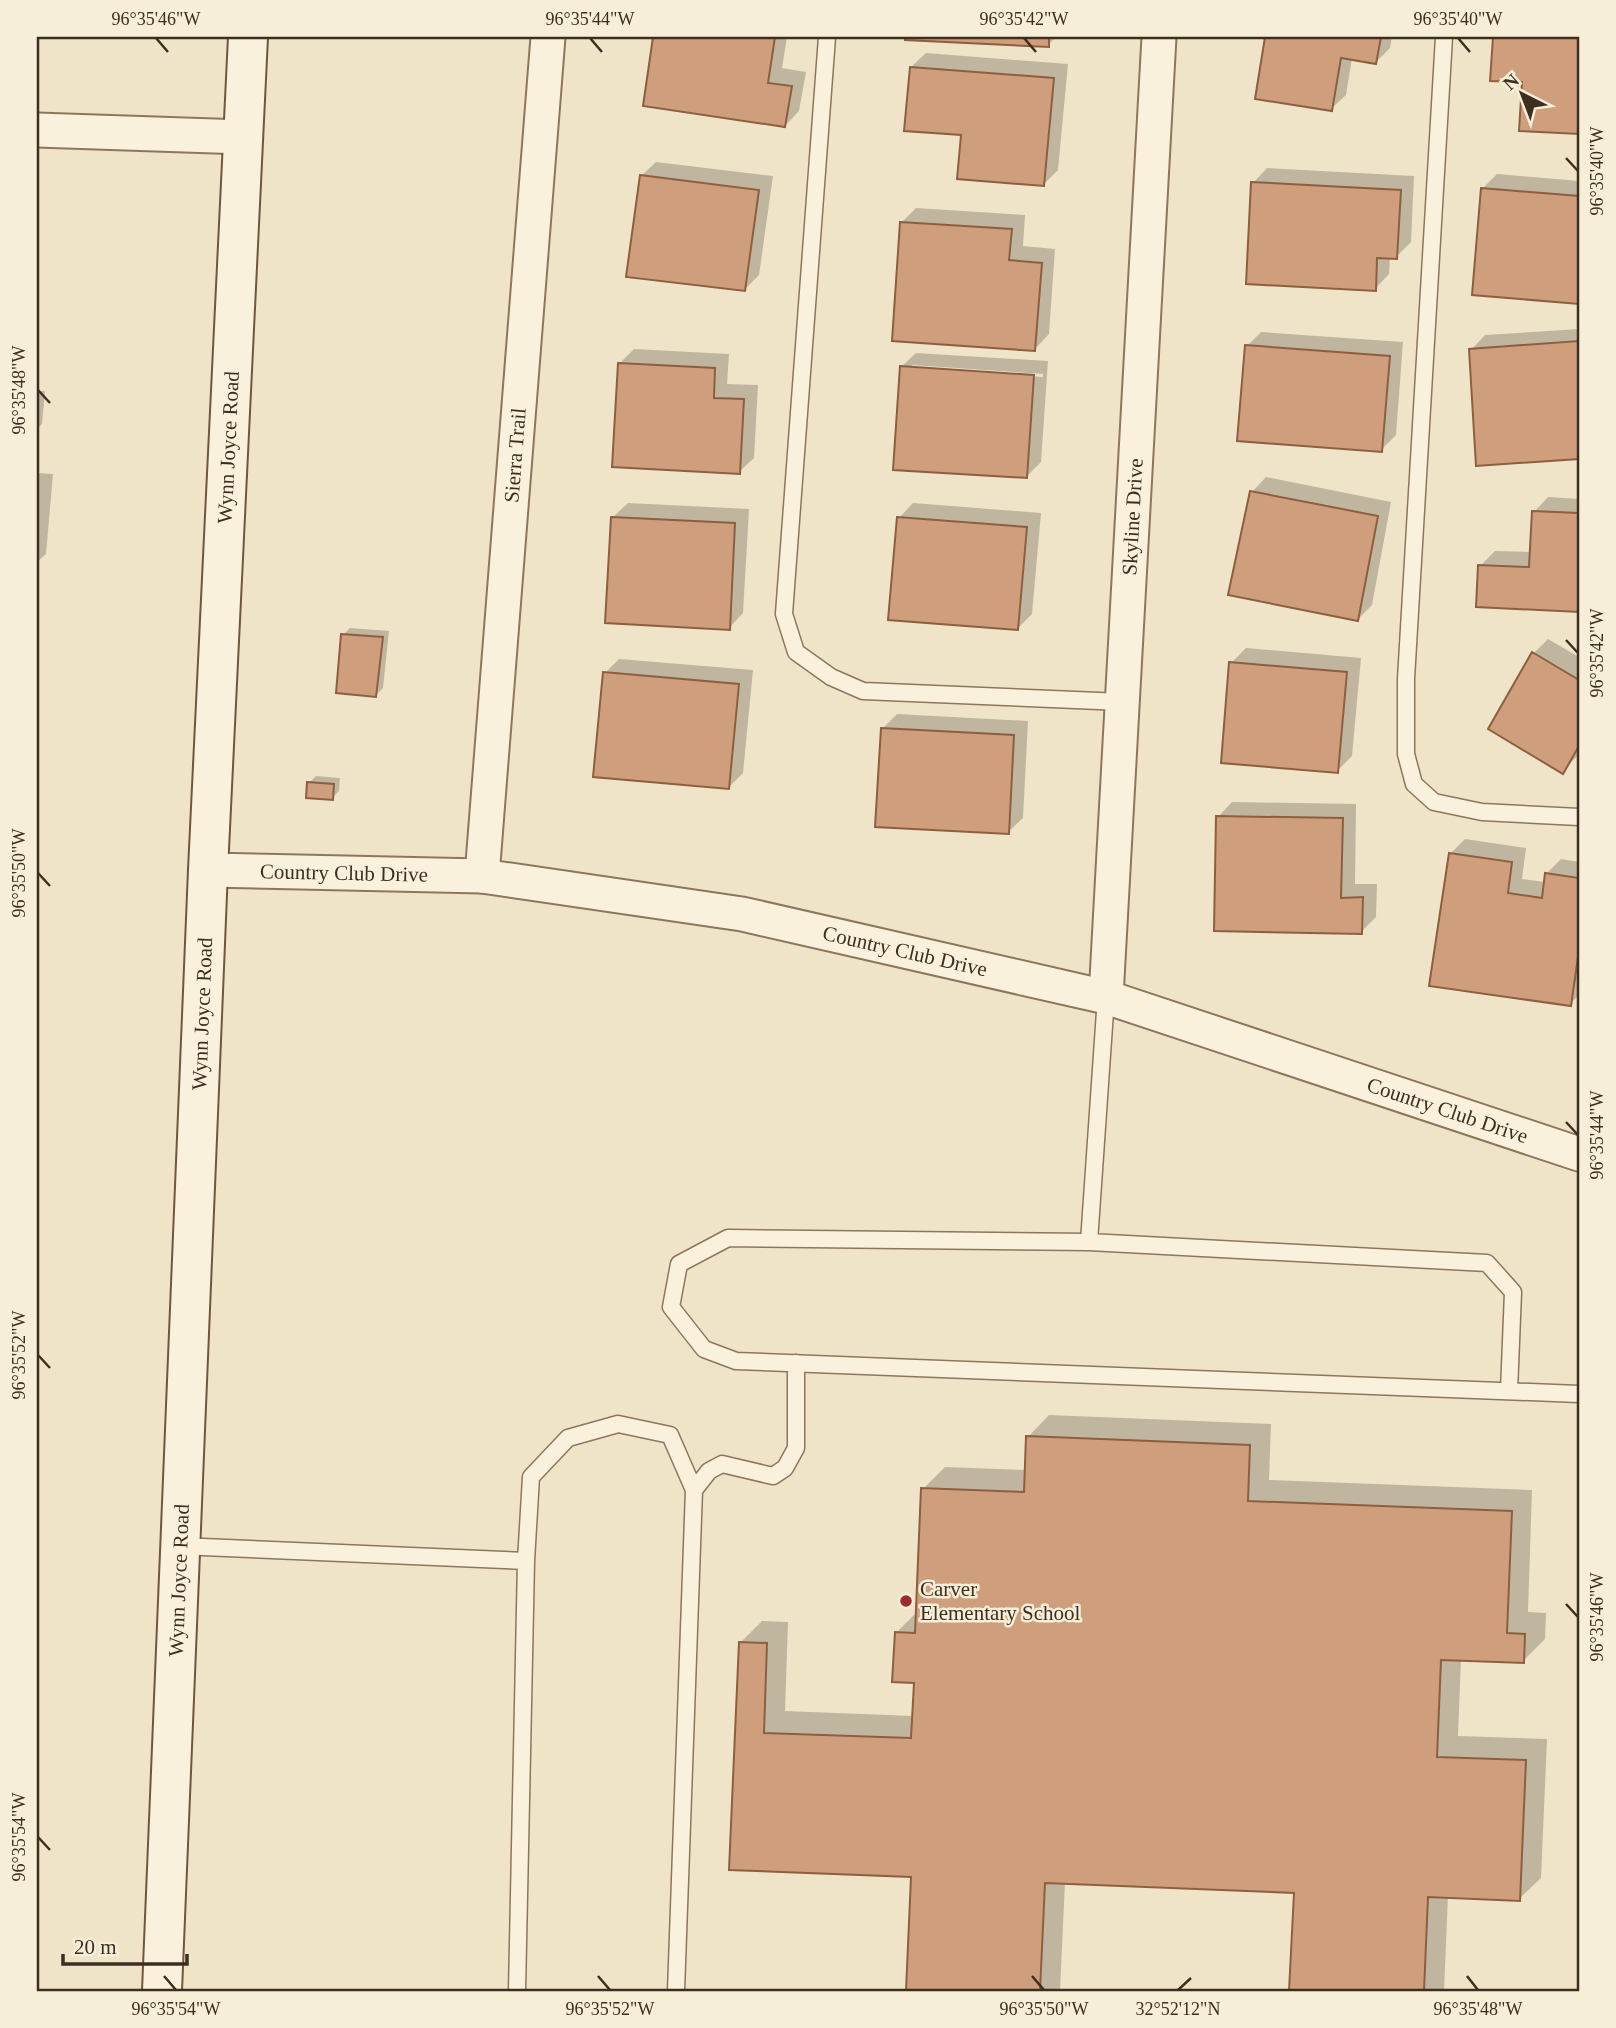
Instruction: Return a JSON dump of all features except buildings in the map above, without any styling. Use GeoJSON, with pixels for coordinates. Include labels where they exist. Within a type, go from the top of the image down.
{"type":"FeatureCollection","features":[{"type":"Feature","properties":{"kind":"street","name":"Wynn Joyce Road"},"geometry":{"type":"LineString","coordinates":[[162,1991],[208,870],[248,37]]}},
{"type":"Feature","properties":{"kind":"street","name":"Sierra Trail"},"geometry":{"type":"LineString","coordinates":[[482,876],[548,37]]}},
{"type":"Feature","properties":{"kind":"street","name":"Skyline Drive"},"geometry":{"type":"LineString","coordinates":[[1106,997],[1159,37]]}},
{"type":"Feature","properties":{"kind":"street"},"geometry":{"type":"LineString","coordinates":[[37,131],[244,137]]}},
{"type":"Feature","properties":{"kind":"street","name":"Country Club Drive"},"geometry":{"type":"LineString","coordinates":[[208,870],[482,876],[742,914],[1106,997],[1579,1154]]}},
{"type":"Feature","properties":{"kind":"lane"},"geometry":{"type":"LineString","coordinates":[[827,37],[784,614],[796,652],[831,677],[863,691],[1123,702]]}},
{"type":"Feature","properties":{"kind":"lane"},"geometry":{"type":"LineString","coordinates":[[1444,37],[1406,665],[1406,754],[1413,784],[1434,802],[1482,812],[1579,817]]}},
{"type":"Feature","properties":{"kind":"lane"},"geometry":{"type":"LineString","coordinates":[[1088,1242],[1106,997]]}},
{"type":"Feature","properties":{"kind":"lane"},"geometry":{"type":"LineString","coordinates":[[1508,1391],[1513,1292],[1487,1263],[1088,1242],[728,1238],[679,1264],[671,1307],[704,1349],[736,1361],[1579,1394]]}},
{"type":"Feature","properties":{"kind":"lane"},"geometry":{"type":"LineString","coordinates":[[694,1489],[709,1471],[722,1464],[773,1476],[785,1468],[796,1448],[796,1363]]}},
{"type":"Feature","properties":{"kind":"lane"},"geometry":{"type":"LineString","coordinates":[[517,1991],[526,1561],[531,1477],[568,1438],[618,1423],[670,1435],[694,1489],[676,1991]]}},
{"type":"Feature","properties":{"kind":"lane"},"geometry":{"type":"LineString","coordinates":[[180,1546],[526,1561]]}},
{"type":"Feature","properties":{"kind":"place","name":"Carver Elementary School"},"geometry":{"type":"Point","coordinates":[906,1601]}}]}
